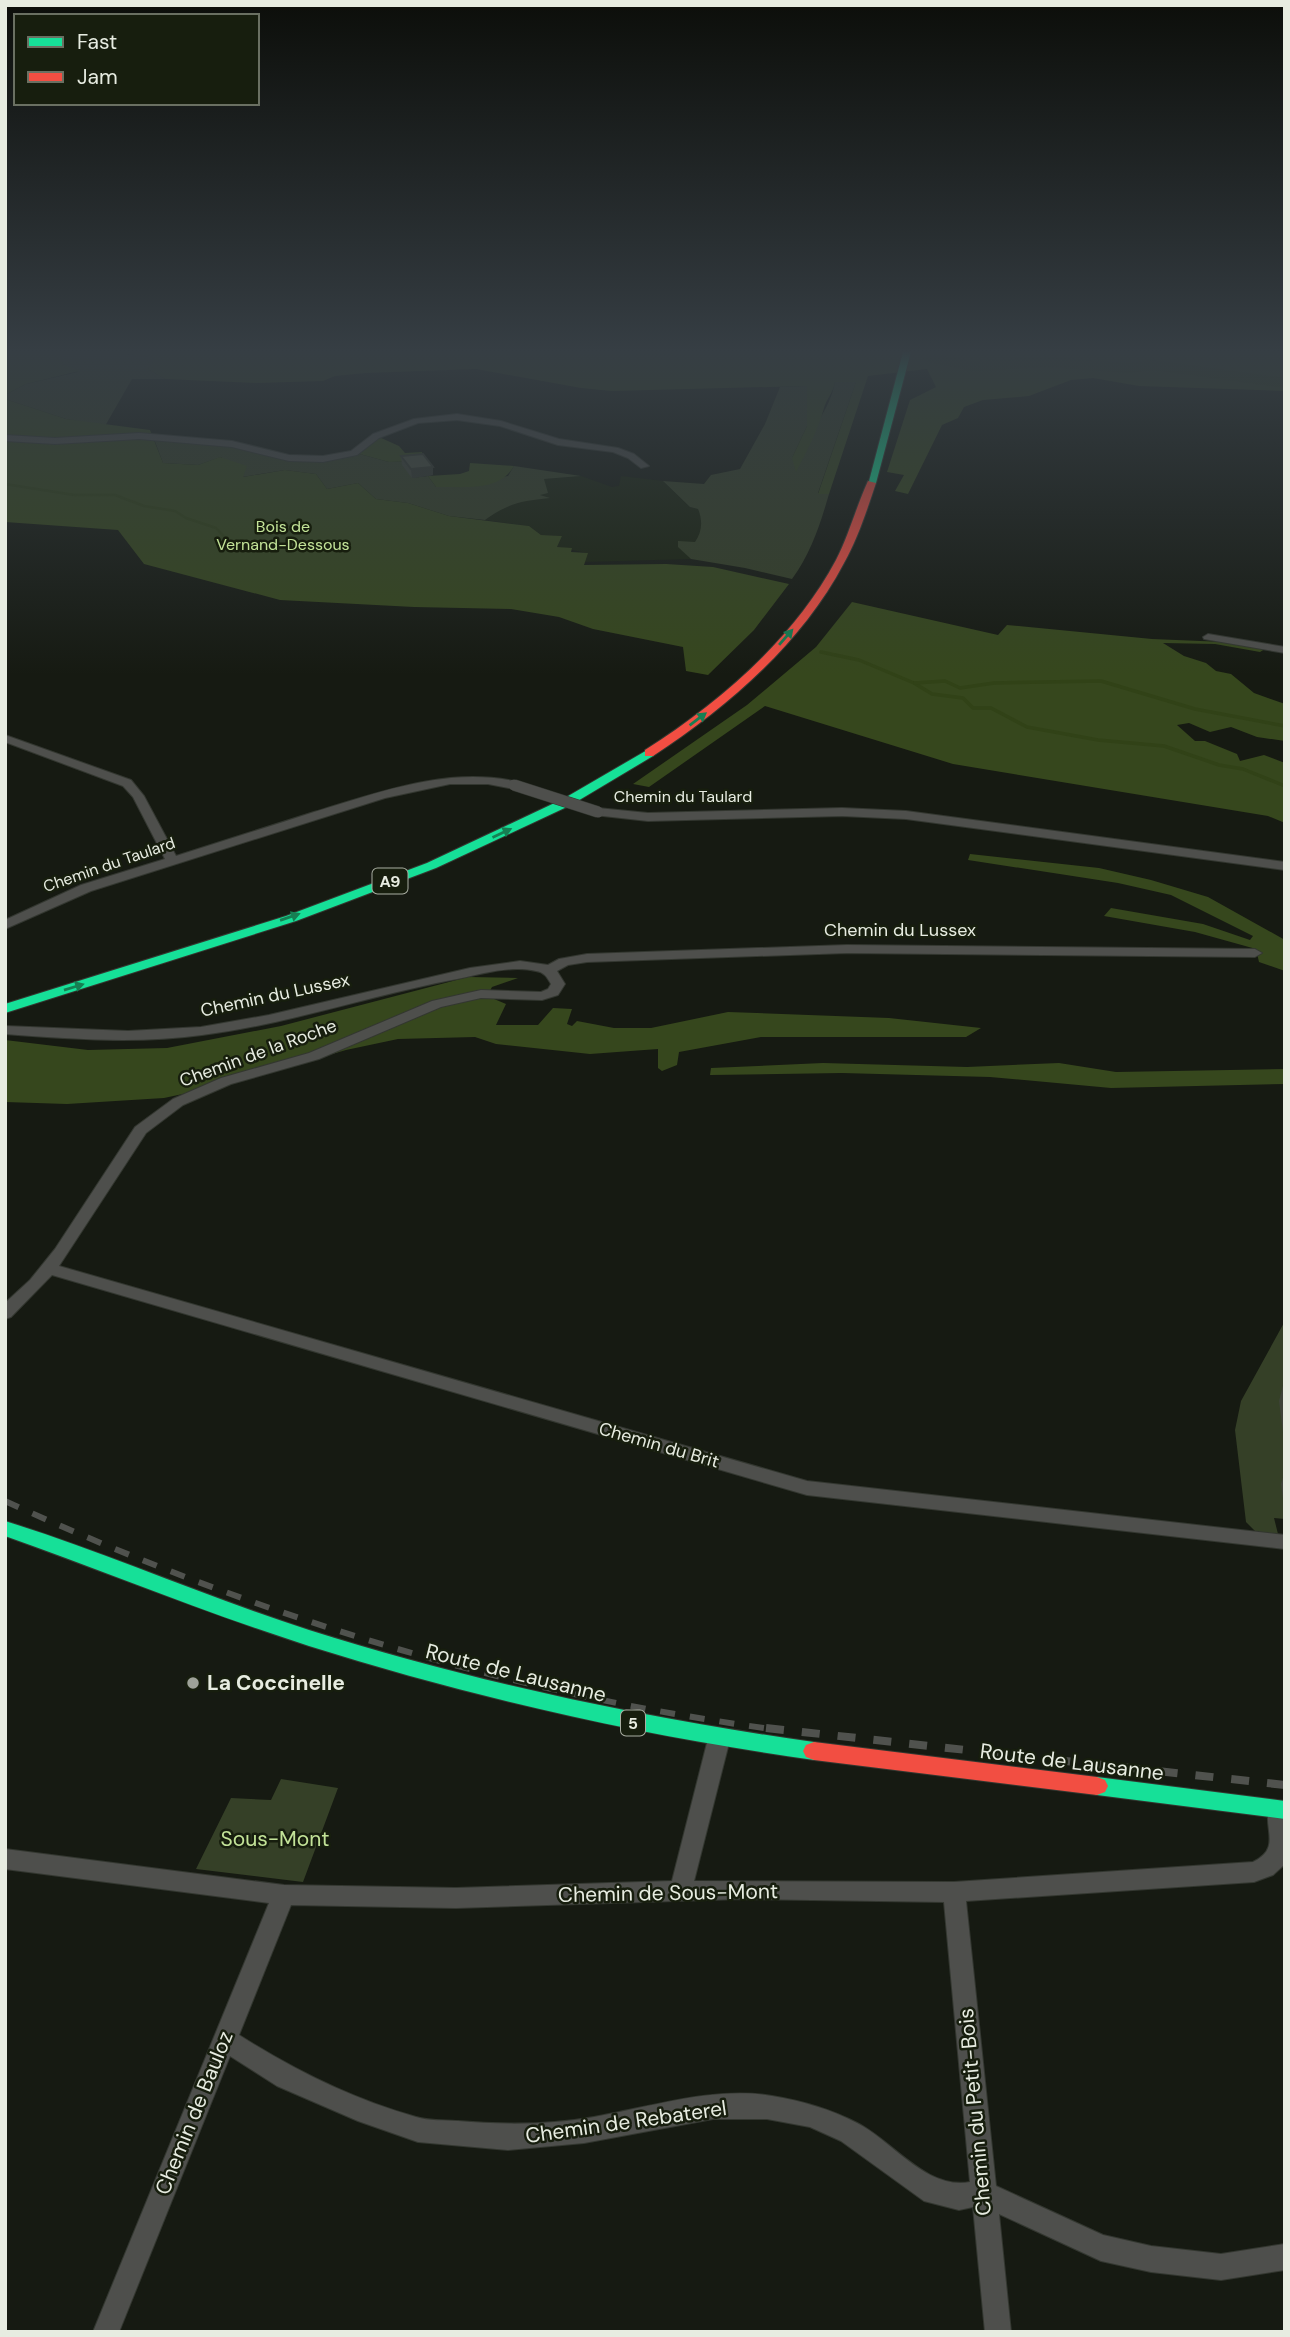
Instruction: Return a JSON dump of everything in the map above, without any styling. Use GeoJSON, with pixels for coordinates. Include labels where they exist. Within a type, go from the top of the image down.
{"type":"FeatureCollection","features":[{"type":"Feature","properties":{"kind":"main road","name":"A9"},"geometry":{"type":"LineString","coordinates":[[5,1009],[295,915],[466,849],[617,773],[681,732],[739,685],[790,633],[827,584],[850,539],[868,496],[878,457]]}},
{"type":"Feature","properties":{"kind":"main road","name":"A9"},"geometry":{"type":"LineString","coordinates":[[5,993],[260,912],[422,853],[552,792],[658,728]]}},
{"type":"Feature","properties":{"kind":"main road","name":"Route de Lausanne"},"geometry":{"type":"LineString","coordinates":[[5,1528],[197,1599],[382,1660],[592,1715],[719,1739],[1282,1810]]}},
{"type":"Feature","properties":{"kind":"street"},"geometry":{"type":"LineString","coordinates":[[285,457],[333,457]]}},
{"type":"Feature","properties":{"kind":"street"},"geometry":{"type":"LineString","coordinates":[[632,457],[644,466]]}},
{"type":"Feature","properties":{"kind":"street"},"geometry":{"type":"LineString","coordinates":[[1208,637],[1285,650]]}},
{"type":"Feature","properties":{"kind":"street"},"geometry":{"type":"LineString","coordinates":[[5,738],[127,783],[138,796],[172,860]]}},
{"type":"Feature","properties":{"kind":"street","name":"Chemin du Taulard"},"geometry":{"type":"LineString","coordinates":[[5,925],[86,888],[172,860],[382,795],[432,783],[471,779],[514,785],[598,812],[648,817],[842,812],[906,815],[1285,866]]}},
{"type":"Feature","properties":{"kind":"street","name":"Chemin du Lussex"},"geometry":{"type":"LineString","coordinates":[[5,1030],[120,1036],[201,1031],[258,1021],[458,974],[526,965],[549,970],[571,960],[587,958],[847,949],[1255,953]]}},
{"type":"Feature","properties":{"kind":"street","name":"Chemin de la Roche"},"geometry":{"type":"LineString","coordinates":[[5,1313],[49,1269],[128,1144],[155,1117],[178,1102],[226,1081],[314,1056],[437,1004],[481,994],[536,997],[548,994],[556,988],[557,979],[549,970]]}},
{"type":"Feature","properties":{"kind":"street","name":"Chemin du Brit"},"geometry":{"type":"LineString","coordinates":[[49,1269],[807,1489],[1285,1542]]}},
{"type":"Feature","properties":{"kind":"street"},"geometry":{"type":"LineString","coordinates":[[680,1892],[719,1739]]}},
{"type":"Feature","properties":{"kind":"street","name":"Chemin de Sous-Mont"},"geometry":{"type":"LineString","coordinates":[[5,1858],[284,1895],[456,1898],[740,1889],[954,1892],[1254,1872],[1272,1865],[1279,1855],[1282,1810]]}},
{"type":"Feature","properties":{"kind":"street","name":"Chemin du Petit-Bois"},"geometry":{"type":"LineString","coordinates":[[954,1892],[998,2332]]}},
{"type":"Feature","properties":{"kind":"street","name":"Chemin de Bauloz"},"geometry":{"type":"LineString","coordinates":[[106,2332],[284,1895]]}},
{"type":"Feature","properties":{"kind":"street","name":"Chemin de Rebaterel"},"geometry":{"type":"LineString","coordinates":[[224,2039],[286,2078],[358,2109],[418,2130],[508,2138],[584,2131],[713,2107],[766,2107],[811,2115],[850,2132],[933,2192],[959,2197],[982,2193]]}},
{"type":"Feature","properties":{"kind":"street"},"geometry":{"type":"LineString","coordinates":[[982,2193],[1087,2243],[1139,2256],[1221,2267],[1285,2257]]}},
{"type":"Feature","properties":{"kind":"shaded area"},"geometry":{"type":"Polygon","coordinates":[[[581,476],[612,487],[619,486],[621,476],[663,481],[690,507],[698,509],[701,516],[701,533],[695,542],[678,542],[679,547],[691,559],[584,562],[587,553],[557,547],[562,536],[541,535],[529,526],[485,520],[505,506],[519,501],[548,498],[538,494],[544,479],[581,476]]]}},
{"type":"Feature","properties":{"kind":"green space","name":"Bois de Vernand-Dessous"},"geometry":{"type":"Polygon","coordinates":[[[5,457],[161,457],[163,463],[198,465],[220,457],[247,466],[243,477],[285,470],[316,474],[327,489],[358,483],[376,499],[408,503],[449,516],[529,526],[541,535],[562,536],[557,547],[572,548],[571,552],[588,553],[584,565],[666,564],[713,567],[789,584],[754,630],[708,675],[686,671],[683,647],[593,629],[559,617],[511,609],[280,600],[144,564],[118,530],[5,522],[5,457]]]}},
{"type":"Feature","properties":{"kind":"green space"},"geometry":{"type":"Polygon","coordinates":[[[161,457],[221,457],[198,465],[163,463],[161,457]]]}},
{"type":"Feature","properties":{"kind":"green space"},"geometry":{"type":"Polygon","coordinates":[[[221,457],[286,457],[304,461],[330,457],[371,457],[389,462],[423,461],[412,478],[428,476],[436,487],[508,476],[514,466],[581,476],[544,479],[548,493],[540,495],[550,498],[516,504],[485,520],[449,516],[408,503],[376,499],[358,483],[327,489],[316,474],[285,470],[242,477],[221,457]]]}},
{"type":"Feature","properties":{"kind":"green space"},"geometry":{"type":"Polygon","coordinates":[[[371,457],[423,457],[423,461],[389,462],[371,457]]]}},
{"type":"Feature","properties":{"kind":"green space"},"geometry":{"type":"Polygon","coordinates":[[[747,457],[830,457],[818,493],[829,494],[822,517],[810,549],[792,579],[691,559],[678,547],[678,541],[695,542],[701,518],[698,509],[690,507],[663,481],[704,484],[711,475],[740,469],[747,457]]]}},
{"type":"Feature","properties":{"kind":"green space"},"geometry":{"type":"Polygon","coordinates":[[[803,457],[796,472],[792,458],[803,457]]]}},
{"type":"Feature","properties":{"kind":"green space"},"geometry":{"type":"Polygon","coordinates":[[[831,457],[841,457],[829,494],[818,494],[831,457]]]}},
{"type":"Feature","properties":{"kind":"green space"},"geometry":{"type":"Polygon","coordinates":[[[892,457],[926,457],[908,494],[895,491],[904,475],[887,472],[892,457]]]}},
{"type":"Feature","properties":{"kind":"green space"},"geometry":{"type":"Polygon","coordinates":[[[470,463],[514,466],[499,481],[480,486],[436,487],[428,476],[460,474],[469,471],[470,463]]]}},
{"type":"Feature","properties":{"kind":"green space"},"geometry":{"type":"Polygon","coordinates":[[[852,602],[998,635],[1007,625],[1152,639],[1225,642],[1265,649],[1260,652],[1215,644],[1163,643],[1184,656],[1206,663],[1216,671],[1231,674],[1254,693],[1285,704],[1285,741],[1257,737],[1231,727],[1210,732],[1189,723],[1177,725],[1195,741],[1205,741],[1237,754],[1240,761],[1264,755],[1285,763],[1285,823],[1268,816],[953,764],[765,706],[649,787],[633,784],[747,705],[816,647],[852,602]]]}},
{"type":"Feature","properties":{"kind":"green space"},"geometry":{"type":"Polygon","coordinates":[[[970,854],[1099,868],[1208,897],[1285,940],[1285,971],[1259,962],[1256,949],[1195,932],[1104,916],[1111,908],[1203,924],[1250,940],[1253,936],[1171,895],[1118,883],[968,860],[970,854]]]}},
{"type":"Feature","properties":{"kind":"green space"},"geometry":{"type":"Polygon","coordinates":[[[468,977],[518,978],[492,987],[487,996],[506,1004],[496,1025],[538,1025],[553,1008],[572,1009],[567,1024],[572,1026],[577,1021],[614,1028],[651,1028],[728,1012],[889,1018],[981,1028],[966,1037],[761,1037],[679,1052],[677,1065],[662,1071],[658,1068],[658,1049],[590,1054],[496,1044],[475,1037],[398,1039],[346,1050],[234,1083],[164,1098],[67,1104],[5,1102],[5,1040],[88,1050],[167,1048],[281,1026],[468,977]]]}},
{"type":"Feature","properties":{"kind":"green space"},"geometry":{"type":"Polygon","coordinates":[[[823,1063],[967,1067],[1059,1063],[1116,1072],[1285,1069],[1285,1084],[1111,1088],[990,1077],[842,1073],[710,1075],[711,1068],[823,1063]]]}},
{"type":"Feature","properties":{"kind":"green space"},"geometry":{"type":"Polygon","coordinates":[[[1285,1321],[1285,1519],[1274,1518],[1278,1534],[1256,1532],[1246,1522],[1235,1430],[1241,1401],[1285,1321]]]}},
{"type":"Feature","properties":{"kind":"green space","name":"Sous-Mont"},"geometry":{"type":"Polygon","coordinates":[[[281,1779],[338,1788],[303,1882],[196,1869],[231,1798],[271,1800],[281,1779]]]}},
{"type":"Feature","properties":{"kind":"building"},"geometry":{"type":"Polygon","coordinates":[[[402,457],[425,457],[433,467],[411,469],[402,457]]]}},
{"type":"Feature","properties":{"kind":"waterway"},"geometry":{"type":"LineString","coordinates":[[5,484],[74,495],[115,495],[144,506],[175,511],[186,518],[216,528],[230,543],[251,550]]}},
{"type":"Feature","properties":{"kind":"waterway"},"geometry":{"type":"LineString","coordinates":[[821,652],[859,660],[914,683],[932,694],[963,698],[973,708],[991,708],[1027,727],[1098,740],[1164,746],[1219,765],[1243,769],[1285,786]]}},
{"type":"Feature","properties":{"kind":"waterway"},"geometry":{"type":"LineString","coordinates":[[915,683],[945,681],[960,688],[994,683],[1101,681],[1195,709],[1285,726]]}},
{"type":"Feature","properties":{"kind":"railway"},"geometry":{"type":"LineString","coordinates":[[5,1501],[193,1580],[383,1645],[578,1695],[767,1728]]}},
{"type":"Feature","properties":{"kind":"railway"},"geometry":{"type":"LineString","coordinates":[[767,1728],[1285,1785]]}},
{"type":"Feature","properties":{"kind":"railway"},"geometry":{"type":"LineString","coordinates":[[767,1728],[779,1730]]}},
{"type":"Feature","properties":{"kind":"traffic: fast"},"geometry":{"type":"LineString","coordinates":[[871,483],[878,457]]}},
{"type":"Feature","properties":{"kind":"traffic: fast"},"geometry":{"type":"LineString","coordinates":[[5,1009],[291,919],[431,866],[567,802],[649,753]]}},
{"type":"Feature","properties":{"kind":"traffic: fast"},"geometry":{"type":"LineString","coordinates":[[5,1528],[194,1598],[371,1657],[559,1706],[686,1731],[814,1751]]}},
{"type":"Feature","properties":{"kind":"traffic: fast"},"geometry":{"type":"LineString","coordinates":[[1097,1786],[1285,1810]]}},
{"type":"Feature","properties":{"kind":"traffic: jam"},"geometry":{"type":"LineString","coordinates":[[649,753],[723,699],[789,633],[826,585],[847,549],[871,483]]}},
{"type":"Feature","properties":{"kind":"traffic: jam"},"geometry":{"type":"LineString","coordinates":[[814,1751],[1097,1786]]}},
{"type":"Feature","properties":{"kind":"place","name":"La Coccinelle"},"geometry":{"type":"Point","coordinates":[193,1683]}}]}
